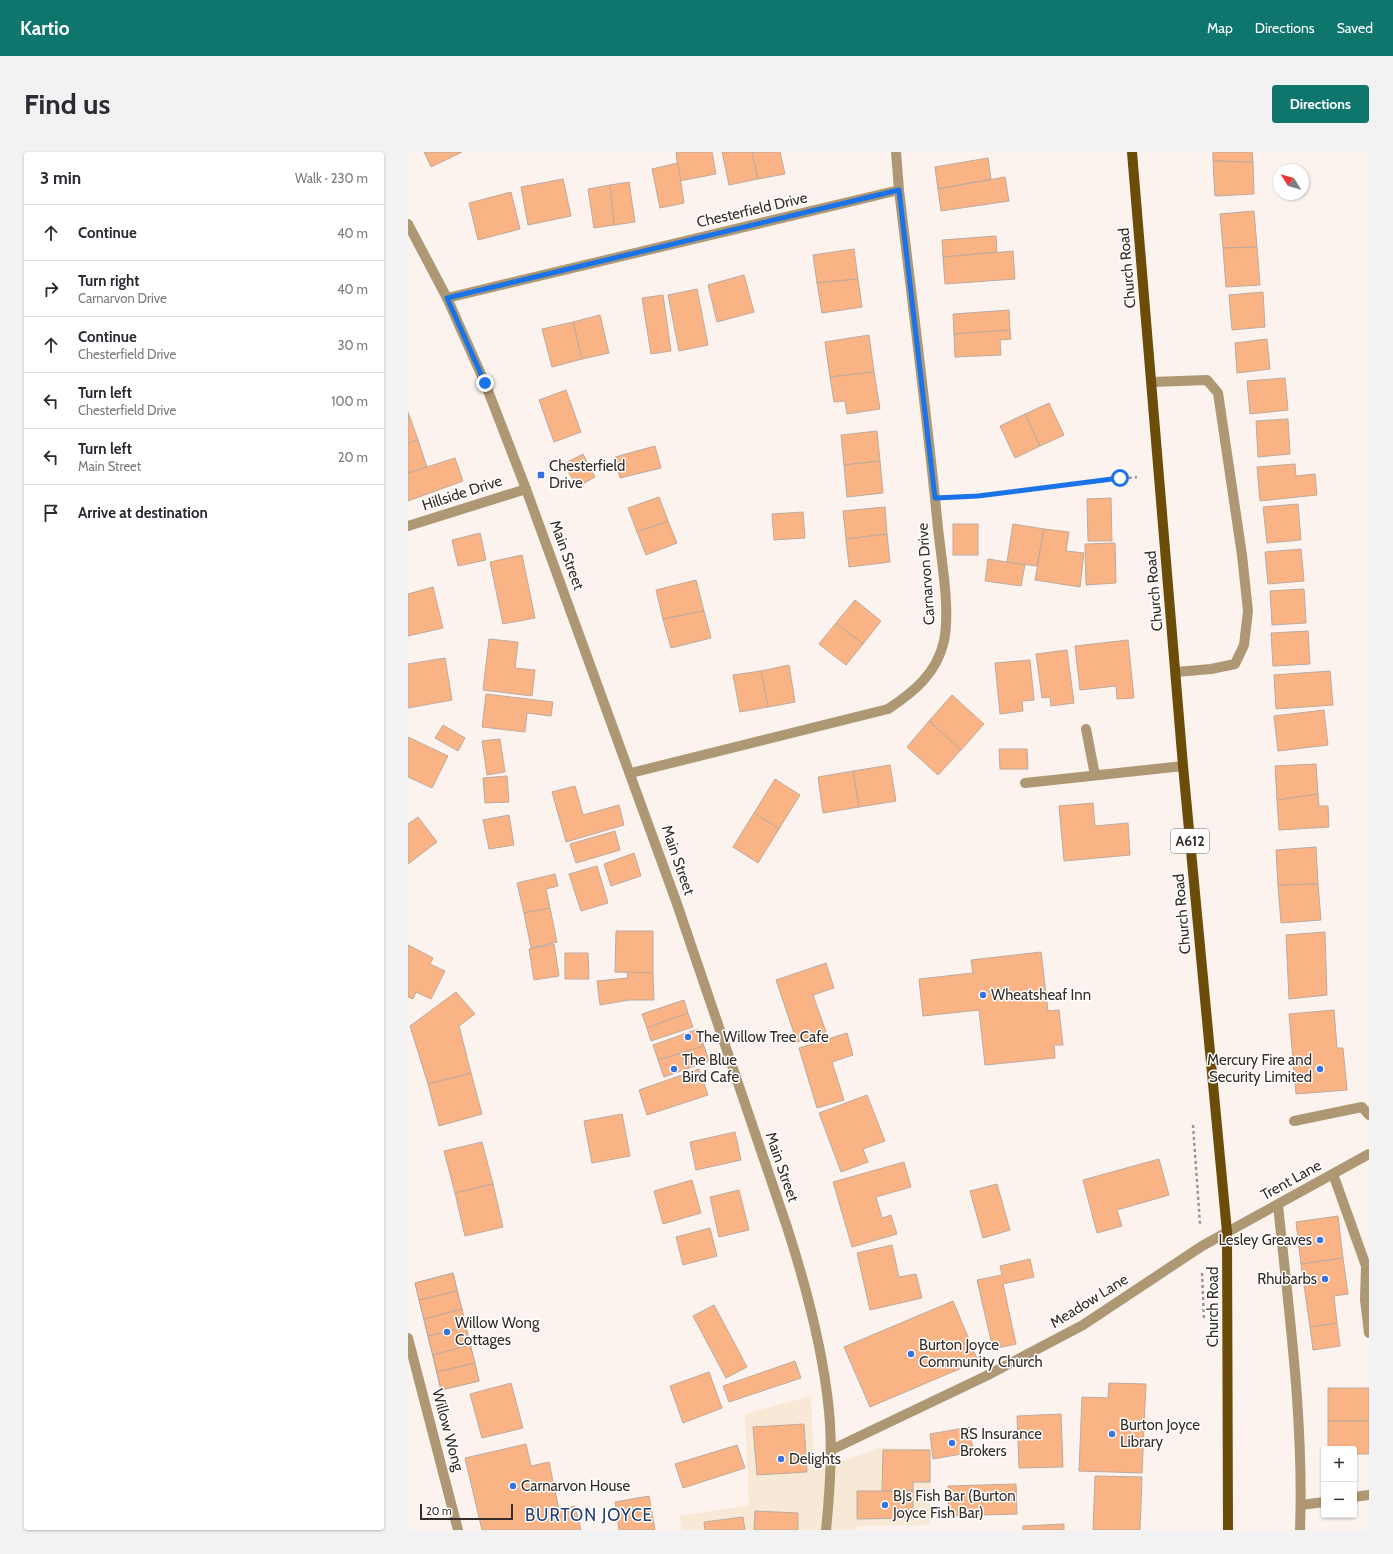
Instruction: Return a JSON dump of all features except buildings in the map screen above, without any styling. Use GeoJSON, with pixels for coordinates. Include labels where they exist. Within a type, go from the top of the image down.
{"type":"FeatureCollection","features":[{"type":"Feature","properties":{"kind":"main road","name":"Church Road"},"geometry":{"type":"LineString","coordinates":[[1132,152],[1160,474],[1183,766],[1227,1232],[1228,1530]]}},
{"type":"Feature","properties":{"kind":"street"},"geometry":{"type":"LineString","coordinates":[[896,152],[899,190]]}},
{"type":"Feature","properties":{"kind":"street","name":"Chesterfield Drive"},"geometry":{"type":"LineString","coordinates":[[447,298],[899,190]]}},
{"type":"Feature","properties":{"kind":"street","name":"Carnarvon Drive"},"geometry":{"type":"LineString","coordinates":[[631,773],[888,709],[913,693],[933,668],[944,643],[947,621],[935,498],[899,190]]}},
{"type":"Feature","properties":{"kind":"street","name":"Main Street"},"geometry":{"type":"LineString","coordinates":[[408,224],[447,298],[485,383],[526,489],[631,773],[676,900],[802,1276],[826,1387],[831,1450],[826,1530]]}},
{"type":"Feature","properties":{"kind":"street"},"geometry":{"type":"LineString","coordinates":[[1152,382],[1207,380],[1218,393],[1242,555],[1248,611],[1244,645],[1235,664],[1211,669],[1176,672]]}},
{"type":"Feature","properties":{"kind":"street","name":"Hillside Drive"},"geometry":{"type":"LineString","coordinates":[[408,526],[526,489]]}},
{"type":"Feature","properties":{"kind":"street"},"geometry":{"type":"LineString","coordinates":[[1086,729],[1095,775]]}},
{"type":"Feature","properties":{"kind":"street"},"geometry":{"type":"LineString","coordinates":[[1025,783],[1183,766]]}},
{"type":"Feature","properties":{"kind":"street"},"geometry":{"type":"LineString","coordinates":[[1294,1120],[1362,1107],[1369,1115]]}},
{"type":"Feature","properties":{"kind":"street","name":"Trent Lane"},"geometry":{"type":"LineString","coordinates":[[1227,1232],[1369,1154]]}},
{"type":"Feature","properties":{"kind":"street"},"geometry":{"type":"LineString","coordinates":[[1334,1174],[1366,1266],[1365,1300],[1369,1333]]}},
{"type":"Feature","properties":{"kind":"street"},"geometry":{"type":"LineString","coordinates":[[1278,1205],[1294,1362],[1301,1505],[1300,1530]]}},
{"type":"Feature","properties":{"kind":"street","name":"Meadow Lane"},"geometry":{"type":"LineString","coordinates":[[831,1450],[986,1376],[1084,1325],[1202,1246],[1227,1232]]}},
{"type":"Feature","properties":{"kind":"street","name":"Willow Wong"},"geometry":{"type":"LineString","coordinates":[[408,1338],[458,1530]]}},
{"type":"Feature","properties":{"kind":"street"},"geometry":{"type":"LineString","coordinates":[[1357,1497],[1369,1495]]}},
{"type":"Feature","properties":{"kind":"street"},"geometry":{"type":"LineString","coordinates":[[1301,1505],[1321,1502]]}},
{"type":"Feature","properties":{"kind":"path"},"geometry":{"type":"LineString","coordinates":[[935,498],[978,496],[1160,474]]}},
{"type":"Feature","properties":{"kind":"shaded area"},"geometry":{"type":"Polygon","coordinates":[[[811,1396],[814,1471],[880,1448],[931,1449],[930,1525],[857,1526],[856,1530],[682,1530],[679,1516],[749,1505],[745,1414],[811,1396]]]}},
{"type":"Feature","properties":{"kind":"place","name":"Chesterfield Drive"},"geometry":{"type":"Point","coordinates":[541,475]}},
{"type":"Feature","properties":{"kind":"place","name":"Wheatsheaf Inn"},"geometry":{"type":"Point","coordinates":[983,995]}},
{"type":"Feature","properties":{"kind":"place","name":"The Willow Tree Cafe"},"geometry":{"type":"Point","coordinates":[688,1037]}},
{"type":"Feature","properties":{"kind":"place","name":"The Blue Bird Cafe"},"geometry":{"type":"Point","coordinates":[674,1069]}},
{"type":"Feature","properties":{"kind":"place","name":"Mercury Fire and Security Limited"},"geometry":{"type":"Point","coordinates":[1320,1069]}},
{"type":"Feature","properties":{"kind":"place","name":"Lesley Greaves"},"geometry":{"type":"Point","coordinates":[1320,1240]}},
{"type":"Feature","properties":{"kind":"place","name":"Rhubarbs"},"geometry":{"type":"Point","coordinates":[1325,1279]}},
{"type":"Feature","properties":{"kind":"place","name":"Willow Wong Cottages"},"geometry":{"type":"Point","coordinates":[447,1332]}},
{"type":"Feature","properties":{"kind":"place","name":"Burton Joyce Community Church"},"geometry":{"type":"Point","coordinates":[911,1354]}},
{"type":"Feature","properties":{"kind":"place","name":"Burton Joyce Library"},"geometry":{"type":"Point","coordinates":[1112,1434]}},
{"type":"Feature","properties":{"kind":"place","name":"RS Insurance Brokers"},"geometry":{"type":"Point","coordinates":[952,1443]}},
{"type":"Feature","properties":{"kind":"place","name":"Delights"},"geometry":{"type":"Point","coordinates":[781,1459]}},
{"type":"Feature","properties":{"kind":"place","name":"Carnarvon House"},"geometry":{"type":"Point","coordinates":[513,1486]}},
{"type":"Feature","properties":{"kind":"place","name":"BJs Fish Bar (Burton Joyce Fish Bar)"},"geometry":{"type":"Point","coordinates":[885,1505]}},
{"type":"Feature","properties":{"kind":"district","name":"BURTON JOYCE"},"geometry":{"type":"Point","coordinates":[589,1515]}},
{"type":"Feature","properties":{"kind":"route"},"geometry":{"type":"LineString","coordinates":[[485,383],[447,298],[899,190],[935,498],[978,496],[1120,478]]}}]}
